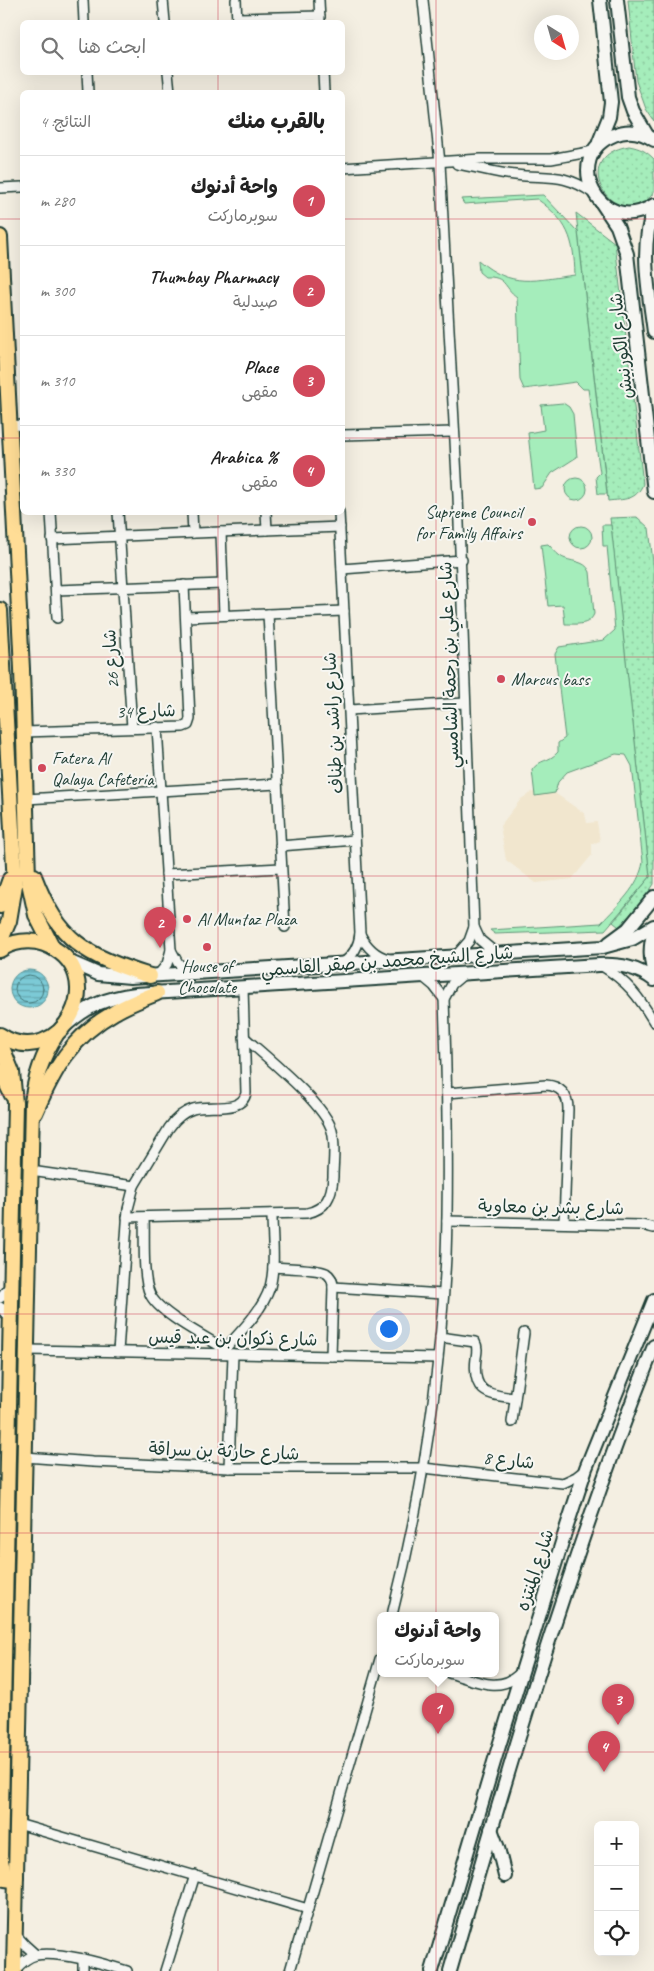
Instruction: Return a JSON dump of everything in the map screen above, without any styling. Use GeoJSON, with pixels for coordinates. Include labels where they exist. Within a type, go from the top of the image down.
{"type":"FeatureCollection","features":[{"type":"Feature","properties":{"kind":"main road"},"geometry":{"type":"LineString","coordinates":[[600,0],[611,102],[609,117],[589,161],[589,182],[597,198],[610,209],[622,213],[634,213],[654,206]]}},
{"type":"Feature","properties":{"kind":"main road"},"geometry":{"type":"LineString","coordinates":[[617,0],[628,97],[636,117],[651,138]]}},
{"type":"Feature","properties":{"kind":"main road"},"geometry":{"type":"LineString","coordinates":[[596,148],[608,137],[621,132],[634,131],[651,138]]}},
{"type":"Feature","properties":{"kind":"main road","name":"شارع الكورنيش"},"geometry":{"type":"LineString","coordinates":[[597,198],[617,226],[627,254],[654,492]]}},
{"type":"Feature","properties":{"kind":"main road","name":"شارع الكورنيش"},"geometry":{"type":"LineString","coordinates":[[654,206],[648,228],[646,253],[654,332]]}},
{"type":"Feature","properties":{"kind":"main road"},"geometry":{"type":"LineString","coordinates":[[0,237],[16,425],[28,878],[34,906],[44,932],[53,948],[68,962],[75,974],[78,987],[76,1007],[46,1050],[38,1067],[34,1084],[14,1971]]}},
{"type":"Feature","properties":{"kind":"main road"},"geometry":{"type":"LineString","coordinates":[[0,610],[3,711],[14,866],[13,903],[9,921],[0,942]]}},
{"type":"Feature","properties":{"kind":"main road"},"geometry":{"type":"LineString","coordinates":[[28,859],[48,909],[70,937],[100,958],[154,975]]}},
{"type":"Feature","properties":{"kind":"main road"},"geometry":{"type":"LineString","coordinates":[[0,906],[14,866]]}},
{"type":"Feature","properties":{"kind":"main road"},"geometry":{"type":"LineString","coordinates":[[603,947],[628,929],[654,897]]}},
{"type":"Feature","properties":{"kind":"main road","name":"شارع الشيخ محمد بن صقر القاسمي"},"geometry":{"type":"LineString","coordinates":[[68,962],[98,974],[114,977],[342,964],[603,947],[632,939],[654,926]]}},
{"type":"Feature","properties":{"kind":"main road"},"geometry":{"type":"LineString","coordinates":[[654,932],[650,947],[650,960],[654,974]]}},
{"type":"Feature","properties":{"kind":"main road"},"geometry":{"type":"LineString","coordinates":[[0,950],[16,943],[29,941],[53,948]]}},
{"type":"Feature","properties":{"kind":"main road","name":"شارع الشيخ محمد بن صقر القاسمي"},"geometry":{"type":"LineString","coordinates":[[61,1030],[81,1012],[98,1002],[117,996],[616,964],[632,968],[654,980]]}},
{"type":"Feature","properties":{"kind":"main road"},"geometry":{"type":"LineString","coordinates":[[32,1121],[56,1068],[82,1035],[116,1010],[157,993]]}},
{"type":"Feature","properties":{"kind":"main road"},"geometry":{"type":"LineString","coordinates":[[0,1035],[15,1042],[29,1043],[43,1041],[61,1030]]}},
{"type":"Feature","properties":{"kind":"main road"},"geometry":{"type":"LineString","coordinates":[[0,1042],[12,1072],[16,1103],[10,1400],[5,1434],[0,1862]]}},
{"type":"Feature","properties":{"kind":"main road"},"geometry":{"type":"LineString","coordinates":[[0,1071],[16,1103]]}},
{"type":"Feature","properties":{"kind":"main road","name":"شارع المنتزه"},"geometry":{"type":"LineString","coordinates":[[432,1971],[544,1596],[586,1468],[654,1300]]}},
{"type":"Feature","properties":{"kind":"main road"},"geometry":{"type":"LineString","coordinates":[[604,1477],[611,1435],[644,1352],[641,1346],[636,1347]]}},
{"type":"Feature","properties":{"kind":"main road","name":"شارع المنتزه"},"geometry":{"type":"LineString","coordinates":[[450,1971],[560,1601],[604,1477],[654,1346]]}},
{"type":"Feature","properties":{"kind":"main road"},"geometry":{"type":"LineString","coordinates":[[10,1400],[17,1396],[23,1399],[26,1420]]}},
{"type":"Feature","properties":{"kind":"main road"},"geometry":{"type":"LineString","coordinates":[[491,1829],[503,1863],[505,1876]]}},
{"type":"Feature","properties":{"kind":"main road"},"geometry":{"type":"LineString","coordinates":[[0,1856],[5,1879],[13,1880],[16,1876]]}},
{"type":"Feature","properties":{"kind":"street"},"geometry":{"type":"LineString","coordinates":[[83,0],[84,20]]}},
{"type":"Feature","properties":{"kind":"street"},"geometry":{"type":"LineString","coordinates":[[163,0],[165,20]]}},
{"type":"Feature","properties":{"kind":"street"},"geometry":{"type":"LineString","coordinates":[[236,0],[237,20],[320,19],[319,0]]}},
{"type":"Feature","properties":{"kind":"street","name":"شارع علي بن رحمة الشامسي"},"geometry":{"type":"LineString","coordinates":[[423,0],[440,163],[462,560],[465,703],[474,927]]}},
{"type":"Feature","properties":{"kind":"street"},"geometry":{"type":"LineString","coordinates":[[87,75],[88,90]]}},
{"type":"Feature","properties":{"kind":"street"},"geometry":{"type":"LineString","coordinates":[[168,75],[170,90]]}},
{"type":"Feature","properties":{"kind":"street"},"geometry":{"type":"LineString","coordinates":[[323,75],[324,90]]}},
{"type":"Feature","properties":{"kind":"street"},"geometry":{"type":"LineString","coordinates":[[345,168],[481,159],[551,159],[596,148]]}},
{"type":"Feature","properties":{"kind":"street"},"geometry":{"type":"LineString","coordinates":[[440,163],[476,167],[515,175],[561,177],[572,181],[597,198]]}},
{"type":"Feature","properties":{"kind":"street"},"geometry":{"type":"LineString","coordinates":[[0,188],[20,187]]}},
{"type":"Feature","properties":{"kind":"street"},"geometry":{"type":"LineString","coordinates":[[345,436],[454,432]]}},
{"type":"Feature","properties":{"kind":"street"},"geometry":{"type":"LineString","coordinates":[[51,515],[57,618]]}},
{"type":"Feature","properties":{"kind":"street","name":"شارع 26"},"geometry":{"type":"LineString","coordinates":[[118,515],[132,728]]}},
{"type":"Feature","properties":{"kind":"street"},"geometry":{"type":"LineString","coordinates":[[192,515],[193,533]]}},
{"type":"Feature","properties":{"kind":"street"},"geometry":{"type":"LineString","coordinates":[[266,515],[267,530]]}},
{"type":"Feature","properties":{"kind":"street","name":"شارع راشد بن طناف"},"geometry":{"type":"LineString","coordinates":[[339,515],[360,932],[357,947],[348,960],[342,964]]}},
{"type":"Feature","properties":{"kind":"street"},"geometry":{"type":"LineString","coordinates":[[52,539],[340,527]]}},
{"type":"Feature","properties":{"kind":"street"},"geometry":{"type":"LineString","coordinates":[[221,532],[224,616]]}},
{"type":"Feature","properties":{"kind":"street"},"geometry":{"type":"LineString","coordinates":[[342,569],[462,560]]}},
{"type":"Feature","properties":{"kind":"street"},"geometry":{"type":"LineString","coordinates":[[56,590],[223,584]]}},
{"type":"Feature","properties":{"kind":"street","name":"شارع 34"},"geometry":{"type":"LineString","coordinates":[[24,732],[186,726],[190,722],[184,585]]}},
{"type":"Feature","properties":{"kind":"street"},"geometry":{"type":"LineString","coordinates":[[186,617],[344,611]]}},
{"type":"Feature","properties":{"kind":"street"},"geometry":{"type":"LineString","coordinates":[[268,614],[285,927]]}},
{"type":"Feature","properties":{"kind":"street"},"geometry":{"type":"LineString","coordinates":[[349,710],[465,703]]}},
{"type":"Feature","properties":{"kind":"street"},"geometry":{"type":"LineString","coordinates":[[154,975],[167,964],[171,950],[157,727]]}},
{"type":"Feature","properties":{"kind":"street"},"geometry":{"type":"LineString","coordinates":[[26,799],[277,784]]}},
{"type":"Feature","properties":{"kind":"street"},"geometry":{"type":"LineString","coordinates":[[280,846],[355,840]]}},
{"type":"Feature","properties":{"kind":"street"},"geometry":{"type":"LineString","coordinates":[[166,874],[281,868]]}},
{"type":"Feature","properties":{"kind":"street"},"geometry":{"type":"LineString","coordinates":[[474,927],[480,940],[497,954]]}},
{"type":"Feature","properties":{"kind":"street"},"geometry":{"type":"LineString","coordinates":[[455,957],[470,940],[474,927]]}},
{"type":"Feature","properties":{"kind":"street"},"geometry":{"type":"LineString","coordinates":[[360,932],[369,948],[385,958],[394,960]]}},
{"type":"Feature","properties":{"kind":"street"},"geometry":{"type":"LineString","coordinates":[[171,950],[178,963],[190,973]]}},
{"type":"Feature","properties":{"kind":"street"},"geometry":{"type":"LineString","coordinates":[[599,965],[624,980],[634,990],[654,1022]]}},
{"type":"Feature","properties":{"kind":"street"},"geometry":{"type":"LineString","coordinates":[[393,1612],[406,1560],[423,1468],[440,1337],[447,1221],[447,1093],[444,999],[452,984],[465,973]]}},
{"type":"Feature","properties":{"kind":"street"},"geometry":{"type":"LineString","coordinates":[[422,976],[434,986],[444,999]]}},
{"type":"Feature","properties":{"kind":"street"},"geometry":{"type":"LineString","coordinates":[[118,1352],[127,1217],[129,1201],[134,1186],[175,1119],[193,1109],[236,1105],[243,1100],[246,1092],[243,987]]}},
{"type":"Feature","properties":{"kind":"street"},"geometry":{"type":"LineString","coordinates":[[127,1217],[306,1213],[321,1208],[326,1202],[332,1188],[334,1142],[329,1121],[320,1107],[244,1037]]}},
{"type":"Feature","properties":{"kind":"street"},"geometry":{"type":"LineString","coordinates":[[447,1093],[546,1085],[563,1092],[568,1109],[564,1223]]}},
{"type":"Feature","properties":{"kind":"street"},"geometry":{"type":"LineString","coordinates":[[32,1170],[134,1186]]}},
{"type":"Feature","properties":{"kind":"street"},"geometry":{"type":"LineString","coordinates":[[229,1468],[226,1352],[266,1298],[271,1283],[273,1267],[272,1214]]}},
{"type":"Feature","properties":{"kind":"street"},"geometry":{"type":"LineString","coordinates":[[144,1217],[146,1279],[154,1301],[166,1312],[226,1352]]}},
{"type":"Feature","properties":{"kind":"street","name":"شارع بشر بن معاوية"},"geometry":{"type":"LineString","coordinates":[[447,1221],[641,1225],[654,1228]]}},
{"type":"Feature","properties":{"kind":"street"},"geometry":{"type":"LineString","coordinates":[[273,1267],[325,1272],[331,1278],[333,1287],[331,1356]]}},
{"type":"Feature","properties":{"kind":"street"},"geometry":{"type":"LineString","coordinates":[[0,1298],[9,1289],[12,1282]]}},
{"type":"Feature","properties":{"kind":"street"},"geometry":{"type":"LineString","coordinates":[[333,1287],[443,1294]]}},
{"type":"Feature","properties":{"kind":"street"},"geometry":{"type":"LineString","coordinates":[[0,1307],[12,1320]]}},
{"type":"Feature","properties":{"kind":"street"},"geometry":{"type":"LineString","coordinates":[[512,1422],[524,1333]]}},
{"type":"Feature","properties":{"kind":"street"},"geometry":{"type":"LineString","coordinates":[[440,1337],[475,1342],[477,1347],[474,1375],[478,1385],[491,1395],[515,1398]]}},
{"type":"Feature","properties":{"kind":"street","name":"شارع ذكوان بن عبد قيس"},"geometry":{"type":"LineString","coordinates":[[28,1350],[226,1352],[438,1358]]}},
{"type":"Feature","properties":{"kind":"street"},"geometry":{"type":"LineString","coordinates":[[0,1414],[10,1400]]}},
{"type":"Feature","properties":{"kind":"street","name":"شارع حارثة بن سراقة"},"geometry":{"type":"LineString","coordinates":[[26,1457],[122,1464],[229,1468],[423,1468]]}},
{"type":"Feature","properties":{"kind":"street","name":"شارع 8"},"geometry":{"type":"LineString","coordinates":[[423,1468],[563,1483],[576,1478],[586,1468]]}},
{"type":"Feature","properties":{"kind":"street"},"geometry":{"type":"LineString","coordinates":[[290,1971],[377,1669]]}},
{"type":"Feature","properties":{"kind":"street"},"geometry":{"type":"LineString","coordinates":[[465,1677],[496,1685],[510,1682],[522,1672]]}},
{"type":"Feature","properties":{"kind":"street"},"geometry":{"type":"LineString","coordinates":[[18,1824],[308,1909]]}},
{"type":"Feature","properties":{"kind":"street"},"geometry":{"type":"LineString","coordinates":[[165,1971],[195,1875]]}},
{"type":"Feature","properties":{"kind":"street"},"geometry":{"type":"LineString","coordinates":[[15,1934],[36,1955]]}},
{"type":"Feature","properties":{"kind":"street"},"geometry":{"type":"LineString","coordinates":[[14,1971],[24,1961],[36,1955],[83,1959],[127,1971]]}},
{"type":"Feature","properties":{"kind":"street"},"geometry":{"type":"LineString","coordinates":[[83,1959],[83,1971]]}},
{"type":"Feature","properties":{"kind":"shaded area"},"geometry":{"type":"Polygon","coordinates":[[[549,789],[585,814],[587,823],[597,822],[600,841],[592,844],[592,855],[572,879],[536,883],[506,860],[500,826],[521,799],[532,792],[549,789]]]}},
{"type":"Feature","properties":{"kind":"green space"},"geometry":{"type":"Polygon","coordinates":[[[628,0],[654,0],[654,121],[646,109],[636,81],[628,0]]]}},
{"type":"Feature","properties":{"kind":"green space"},"geometry":{"type":"Polygon","coordinates":[[[629,146],[643,150],[654,159],[654,192],[641,205],[627,207],[614,202],[604,192],[599,179],[600,165],[609,153],[629,146]]]}},
{"type":"Feature","properties":{"kind":"green space"},"geometry":{"type":"Polygon","coordinates":[[[543,195],[578,232],[607,494],[598,494],[596,477],[600,473],[588,389],[583,389],[576,382],[524,389],[520,380],[517,297],[501,280],[485,277],[479,272],[478,260],[490,269],[513,279],[535,280],[575,275],[573,251],[567,232],[556,215],[537,199],[464,204],[461,199],[543,195]]]}},
{"type":"Feature","properties":{"kind":"green space"},"geometry":{"type":"Polygon","coordinates":[[[576,213],[615,243],[643,484],[637,494],[624,499],[608,501],[576,213]]]}},
{"type":"Feature","properties":{"kind":"green space"},"geometry":{"type":"Polygon","coordinates":[[[563,403],[569,407],[573,414],[577,457],[552,473],[542,488],[534,489],[528,433],[544,430],[541,405],[563,403]]]}},
{"type":"Feature","properties":{"kind":"green space"},"geometry":{"type":"Polygon","coordinates":[[[576,478],[584,481],[587,489],[584,497],[576,500],[568,497],[565,489],[568,481],[576,478]]]}},
{"type":"Feature","properties":{"kind":"green space"},"geometry":{"type":"Polygon","coordinates":[[[637,517],[649,528],[654,571],[654,884],[645,898],[619,927],[613,922],[650,877],[610,518],[637,517]]]}},
{"type":"Feature","properties":{"kind":"green space"},"geometry":{"type":"Polygon","coordinates":[[[602,525],[611,525],[650,877],[605,930],[495,934],[490,930],[601,923],[627,895],[641,871],[643,862],[632,766],[626,755],[616,754],[567,772],[558,782],[555,793],[535,796],[532,770],[535,766],[558,752],[558,743],[565,738],[555,654],[559,647],[604,640],[615,630],[607,546],[603,546],[602,525]]]}},
{"type":"Feature","properties":{"kind":"green space"},"geometry":{"type":"Polygon","coordinates":[[[581,526],[589,529],[592,537],[589,545],[581,548],[573,545],[570,537],[573,529],[581,526]]]}},
{"type":"Feature","properties":{"kind":"green space"},"geometry":{"type":"Polygon","coordinates":[[[548,544],[560,556],[581,563],[588,568],[594,614],[589,621],[578,624],[565,624],[563,605],[548,606],[541,545],[548,544]]]}},
{"type":"Feature","properties":{"kind":"water"},"geometry":{"type":"Polygon","coordinates":[[[29,970],[42,976],[48,989],[42,1002],[29,1008],[16,1002],[10,989],[16,976],[29,970]]]}},
{"type":"Feature","properties":{"kind":"place","name":"Supreme Council for Family Affairs"},"geometry":{"type":"Point","coordinates":[532,522]}},
{"type":"Feature","properties":{"kind":"place","name":"Marcus bass"},"geometry":{"type":"Point","coordinates":[501,679]}},
{"type":"Feature","properties":{"kind":"place","name":"Fatera Al Qalaya Cafeteria"},"geometry":{"type":"Point","coordinates":[42,768]}},
{"type":"Feature","properties":{"kind":"place","name":"Al Muntaz Plaza"},"geometry":{"type":"Point","coordinates":[187,919]}},
{"type":"Feature","properties":{"kind":"place","name":"House of Chocolate"},"geometry":{"type":"Point","coordinates":[207,947]}},
{"type":"Feature","properties":{"kind":"place","name":"Thumbay Pharmacy"},"geometry":{"type":"Point","coordinates":[160,948]}},
{"type":"Feature","properties":{"kind":"place","name":"Place"},"geometry":{"type":"Point","coordinates":[618,1725]}},
{"type":"Feature","properties":{"kind":"place","name":"واحة أدنوك"},"geometry":{"type":"Point","coordinates":[438,1734]}},
{"type":"Feature","properties":{"kind":"place","name":"% Arabica"},"geometry":{"type":"Point","coordinates":[604,1772]}}]}
